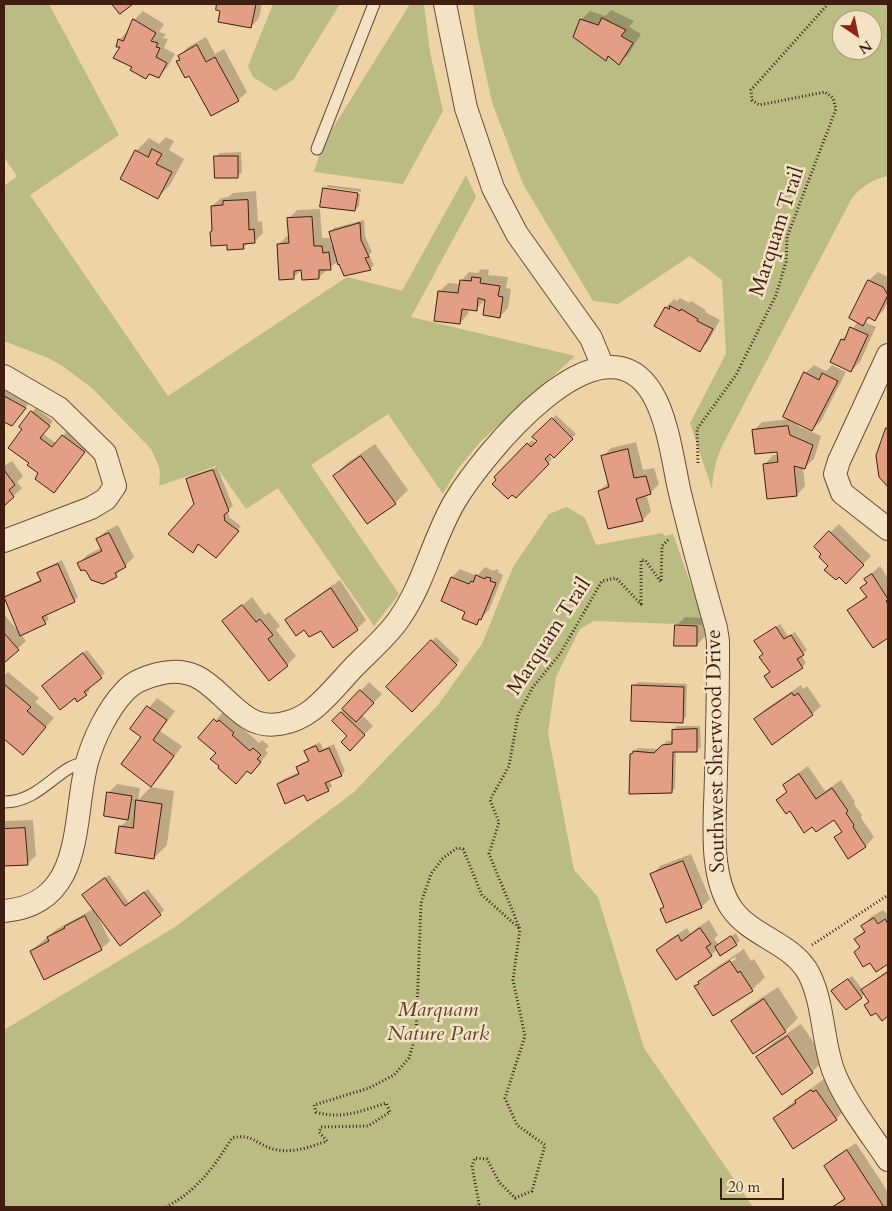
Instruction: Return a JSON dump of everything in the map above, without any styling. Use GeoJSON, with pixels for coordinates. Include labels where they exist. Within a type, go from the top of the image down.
{"type":"FeatureCollection","features":[{"type":"Feature","properties":{"kind":"street"},"geometry":{"type":"LineString","coordinates":[[4,910],[24,906],[39,900],[57,883],[66,870],[77,833],[87,763],[105,720],[127,689],[137,682],[163,673],[175,672],[200,678],[211,685],[247,718],[256,722],[275,725],[283,724],[313,710],[400,618],[453,504],[465,485],[521,417],[557,389],[591,370],[603,367],[591,338],[517,234],[493,188],[466,108],[445,4]]}},
{"type":"Feature","properties":{"kind":"street"},"geometry":{"type":"LineString","coordinates":[[888,355],[834,474],[842,493],[888,529]]}},
{"type":"Feature","properties":{"kind":"street","name":"Southwest Sherwood Drive"},"geometry":{"type":"LineString","coordinates":[[603,367],[616,366],[637,376],[646,383],[657,402],[716,628],[718,661],[715,843],[719,879],[723,891],[728,903],[745,924],[795,957],[803,965],[817,997],[830,1059],[840,1085],[888,1160]]}},
{"type":"Feature","properties":{"kind":"street"},"geometry":{"type":"LineString","coordinates":[[4,376],[59,408],[99,447],[105,453],[115,486],[106,499],[91,508],[4,541]]}},
{"type":"Feature","properties":{"kind":"lane"},"geometry":{"type":"LineString","coordinates":[[316,149],[374,4]]}},
{"type":"Feature","properties":{"kind":"lane"},"geometry":{"type":"LineString","coordinates":[[4,802],[20,800],[38,792],[75,765],[87,763]]}},
{"type":"Feature","properties":{"kind":"path","name":"Marquam Trail"},"geometry":{"type":"LineString","coordinates":[[698,467],[698,430],[736,375],[776,295],[786,262],[787,237],[836,109],[834,98],[825,92],[759,105],[752,100],[751,90],[828,4]]}},
{"type":"Feature","properties":{"kind":"path","name":"Marquam Trail"},"geometry":{"type":"LineString","coordinates":[[520,929],[489,854],[499,822],[490,800],[509,766],[518,715],[534,687],[560,654],[602,580],[616,578],[641,604],[641,560],[645,560],[661,582],[662,546],[673,535]]}},
{"type":"Feature","properties":{"kind":"path"},"geometry":{"type":"LineString","coordinates":[[166,1207],[182,1199],[212,1170],[232,1138],[243,1136],[274,1149],[302,1150],[327,1141],[319,1132],[321,1127],[368,1126],[390,1112],[386,1103],[352,1115],[326,1115],[316,1112],[314,1105],[369,1088],[394,1075],[409,1058],[416,1035],[421,903],[430,874],[443,858],[457,848],[463,849],[482,895],[520,929],[513,980],[525,1036],[505,1098],[516,1125],[545,1145],[532,1191],[515,1198],[499,1182],[487,1159],[475,1158],[472,1166],[479,1204],[476,1207]]}},
{"type":"Feature","properties":{"kind":"path"},"geometry":{"type":"LineString","coordinates":[[825,937],[888,895]]}},
{"type":"Feature","properties":{"kind":"green space"},"geometry":{"type":"Polygon","coordinates":[[[4,4],[49,4],[119,135],[30,195],[168,396],[347,277],[402,291],[466,175],[476,197],[411,317],[575,356],[481,441],[457,470],[443,494],[388,414],[311,465],[399,594],[374,626],[278,488],[246,509],[216,466],[159,486],[160,472],[151,449],[93,389],[64,367],[48,358],[4,341],[4,186],[17,176],[4,157],[4,4]]]}},
{"type":"Feature","properties":{"kind":"green space"},"geometry":{"type":"Polygon","coordinates":[[[273,4],[340,4],[293,80],[275,91],[253,77],[248,66],[273,4]]]}},
{"type":"Feature","properties":{"kind":"green space"},"geometry":{"type":"Polygon","coordinates":[[[410,4],[424,4],[430,52],[443,111],[403,184],[314,172],[323,144],[410,4]]]}},
{"type":"Feature","properties":{"kind":"green space"},"geometry":{"type":"Polygon","coordinates":[[[476,4],[888,4],[888,176],[868,184],[852,198],[723,444],[715,466],[712,489],[690,423],[726,354],[722,280],[690,256],[618,304],[593,301],[523,184],[492,102],[473,5],[476,4]]]}},
{"type":"Feature","properties":{"kind":"green space","name":"Marquam Nature Park"},"geometry":{"type":"Polygon","coordinates":[[[567,507],[585,518],[596,545],[662,533],[665,536],[673,534],[705,625],[594,621],[580,629],[556,677],[548,733],[574,870],[598,897],[644,1048],[753,1207],[4,1207],[4,1030],[175,927],[354,792],[438,705],[482,644],[513,567],[549,514],[567,507]]]}},
{"type":"Feature","properties":{"kind":"building"},"geometry":{"type":"Polygon","coordinates":[[[112,4],[133,4],[120,14],[112,4]]]}},
{"type":"Feature","properties":{"kind":"building"},"geometry":{"type":"Polygon","coordinates":[[[217,4],[256,4],[251,28],[218,22],[220,11],[216,10],[217,4]]]}},
{"type":"Feature","properties":{"kind":"building"},"geometry":{"type":"Polygon","coordinates":[[[602,18],[626,30],[621,36],[633,43],[619,65],[608,56],[606,61],[573,37],[580,19],[598,25],[602,18]]]}},
{"type":"Feature","properties":{"kind":"building"},"geometry":{"type":"Polygon","coordinates":[[[133,19],[156,33],[151,41],[158,43],[156,47],[160,48],[156,57],[167,63],[159,78],[149,74],[146,79],[130,70],[132,67],[113,58],[120,47],[116,47],[118,39],[123,41],[133,19]]]}},
{"type":"Feature","properties":{"kind":"building"},"geometry":{"type":"Polygon","coordinates":[[[197,45],[206,62],[215,57],[239,101],[211,116],[189,76],[185,78],[176,61],[180,60],[178,56],[197,45]]]}},
{"type":"Feature","properties":{"kind":"building"},"geometry":{"type":"Polygon","coordinates":[[[152,149],[162,154],[156,164],[172,172],[158,199],[120,179],[135,150],[148,157],[152,149]]]}},
{"type":"Feature","properties":{"kind":"building"},"geometry":{"type":"Polygon","coordinates":[[[214,156],[238,156],[238,178],[215,178],[214,156]]]}},
{"type":"Feature","properties":{"kind":"building"},"geometry":{"type":"Polygon","coordinates":[[[323,188],[358,193],[355,211],[320,207],[323,188]]]}},
{"type":"Feature","properties":{"kind":"building"},"geometry":{"type":"Polygon","coordinates":[[[248,200],[249,230],[254,229],[255,243],[243,244],[244,249],[227,250],[227,245],[211,246],[211,206],[223,205],[223,201],[248,200]]]}},
{"type":"Feature","properties":{"kind":"building"},"geometry":{"type":"Polygon","coordinates":[[[312,217],[314,246],[322,246],[323,253],[329,252],[331,270],[319,270],[319,279],[302,280],[301,270],[294,271],[294,279],[279,280],[277,244],[289,243],[287,218],[312,217]]]}},
{"type":"Feature","properties":{"kind":"building"},"geometry":{"type":"Polygon","coordinates":[[[360,223],[361,240],[369,257],[365,258],[371,270],[344,276],[338,265],[329,232],[360,223]]]}},
{"type":"Feature","properties":{"kind":"building"},"geometry":{"type":"Polygon","coordinates":[[[472,277],[481,278],[480,283],[500,286],[498,296],[503,297],[500,318],[483,315],[485,300],[478,298],[477,311],[462,309],[460,324],[434,321],[438,291],[458,293],[460,280],[471,281],[472,277]]]}},
{"type":"Feature","properties":{"kind":"building"},"geometry":{"type":"Polygon","coordinates":[[[868,280],[883,287],[888,295],[875,321],[868,317],[863,326],[849,318],[868,280]]]}},
{"type":"Feature","properties":{"kind":"building"},"geometry":{"type":"Polygon","coordinates":[[[670,306],[680,311],[681,309],[698,319],[697,321],[713,329],[700,352],[654,326],[665,307],[669,309],[670,306]]]}},
{"type":"Feature","properties":{"kind":"building"},"geometry":{"type":"Polygon","coordinates":[[[850,327],[868,335],[851,372],[830,362],[841,339],[844,340],[850,327]]]}},
{"type":"Feature","properties":{"kind":"building"},"geometry":{"type":"Polygon","coordinates":[[[804,372],[819,380],[822,373],[838,381],[812,431],[783,417],[804,372]]]}},
{"type":"Feature","properties":{"kind":"building"},"geometry":{"type":"Polygon","coordinates":[[[4,396],[26,408],[12,426],[4,422],[4,396]]]}},
{"type":"Feature","properties":{"kind":"building"},"geometry":{"type":"Polygon","coordinates":[[[31,411],[50,426],[40,438],[52,447],[62,435],[85,452],[54,493],[35,479],[38,473],[27,465],[29,463],[8,448],[22,429],[19,427],[31,411]]]}},
{"type":"Feature","properties":{"kind":"building"},"geometry":{"type":"Polygon","coordinates":[[[552,418],[573,439],[554,458],[550,454],[545,459],[549,464],[516,498],[512,495],[508,499],[492,484],[496,480],[494,477],[527,443],[531,447],[537,441],[532,437],[552,418]]]}},
{"type":"Feature","properties":{"kind":"building"},"geometry":{"type":"Polygon","coordinates":[[[788,426],[790,435],[813,445],[805,469],[794,466],[797,496],[767,499],[763,464],[778,462],[777,452],[755,454],[752,430],[788,426]]]}},
{"type":"Feature","properties":{"kind":"building"},"geometry":{"type":"Polygon","coordinates":[[[886,428],[888,429],[888,487],[879,477],[876,456],[886,428]]]}},
{"type":"Feature","properties":{"kind":"building"},"geometry":{"type":"Polygon","coordinates":[[[628,449],[634,478],[646,476],[651,494],[636,499],[643,521],[608,529],[598,491],[609,487],[601,456],[628,449]]]}},
{"type":"Feature","properties":{"kind":"building"},"geometry":{"type":"Polygon","coordinates":[[[361,456],[396,504],[367,524],[333,476],[361,456]]]}},
{"type":"Feature","properties":{"kind":"building"},"geometry":{"type":"Polygon","coordinates":[[[4,470],[15,485],[9,490],[14,497],[4,506],[4,470]]]}},
{"type":"Feature","properties":{"kind":"building"},"geometry":{"type":"Polygon","coordinates":[[[213,470],[229,511],[224,515],[225,521],[239,531],[216,558],[198,544],[193,553],[168,534],[194,504],[186,479],[213,470]]]}},
{"type":"Feature","properties":{"kind":"building"},"geometry":{"type":"Polygon","coordinates":[[[829,531],[864,565],[846,584],[839,577],[836,580],[824,570],[828,566],[819,557],[821,554],[814,547],[829,531]]]}},
{"type":"Feature","properties":{"kind":"building"},"geometry":{"type":"Polygon","coordinates":[[[109,533],[126,567],[115,573],[117,577],[103,584],[91,580],[86,571],[81,571],[77,563],[102,551],[96,539],[109,533]]]}},
{"type":"Feature","properties":{"kind":"building"},"geometry":{"type":"Polygon","coordinates":[[[58,564],[75,602],[42,617],[46,624],[20,636],[4,597],[41,581],[37,573],[58,564]]]}},
{"type":"Feature","properties":{"kind":"building"},"geometry":{"type":"Polygon","coordinates":[[[872,574],[888,599],[886,601],[888,604],[888,638],[873,648],[847,610],[867,597],[860,588],[867,583],[864,579],[872,574]]]}},
{"type":"Feature","properties":{"kind":"building"},"geometry":{"type":"Polygon","coordinates":[[[476,575],[485,579],[486,577],[491,578],[490,581],[496,583],[481,620],[479,619],[477,625],[462,619],[465,612],[441,601],[451,577],[469,584],[471,581],[473,582],[476,575]]]}},
{"type":"Feature","properties":{"kind":"building"},"geometry":{"type":"Polygon","coordinates":[[[331,588],[358,630],[333,648],[321,631],[309,637],[304,630],[296,636],[285,620],[331,588]]]}},
{"type":"Feature","properties":{"kind":"building"},"geometry":{"type":"Polygon","coordinates":[[[242,605],[256,622],[260,619],[273,635],[268,639],[288,666],[269,681],[222,621],[242,605]]]}},
{"type":"Feature","properties":{"kind":"building"},"geometry":{"type":"Polygon","coordinates":[[[675,625],[697,626],[697,646],[674,646],[675,625]]]}},
{"type":"Feature","properties":{"kind":"building"},"geometry":{"type":"Polygon","coordinates":[[[776,627],[784,639],[791,635],[804,655],[797,659],[803,668],[772,688],[764,676],[770,672],[759,657],[763,654],[754,641],[776,627]]]}},
{"type":"Feature","properties":{"kind":"building"},"geometry":{"type":"Polygon","coordinates":[[[4,633],[19,650],[4,663],[4,633]]]}},
{"type":"Feature","properties":{"kind":"building"},"geometry":{"type":"Polygon","coordinates":[[[431,640],[457,665],[412,712],[386,687],[431,640]]]}},
{"type":"Feature","properties":{"kind":"building"},"geometry":{"type":"Polygon","coordinates":[[[83,653],[102,678],[84,692],[87,695],[77,702],[75,698],[60,710],[42,686],[83,653]]]}},
{"type":"Feature","properties":{"kind":"building"},"geometry":{"type":"Polygon","coordinates":[[[4,684],[31,707],[27,711],[46,727],[23,755],[4,739],[4,684]]]}},
{"type":"Feature","properties":{"kind":"building"},"geometry":{"type":"Polygon","coordinates":[[[632,685],[684,687],[683,723],[631,721],[632,685]]]}},
{"type":"Feature","properties":{"kind":"building"},"geometry":{"type":"Polygon","coordinates":[[[360,690],[374,703],[356,722],[342,709],[360,690]]]}},
{"type":"Feature","properties":{"kind":"building"},"geometry":{"type":"Polygon","coordinates":[[[792,693],[794,696],[798,693],[813,715],[772,745],[754,719],[792,693]]]}},
{"type":"Feature","properties":{"kind":"building"},"geometry":{"type":"Polygon","coordinates":[[[147,706],[167,720],[153,740],[174,756],[151,787],[121,764],[141,737],[130,729],[147,706]]]}},
{"type":"Feature","properties":{"kind":"building"},"geometry":{"type":"Polygon","coordinates":[[[341,712],[365,735],[350,751],[341,742],[347,736],[332,721],[341,712]]]}},
{"type":"Feature","properties":{"kind":"building"},"geometry":{"type":"Polygon","coordinates":[[[214,719],[217,722],[219,720],[234,733],[232,735],[250,751],[253,748],[261,755],[257,759],[261,762],[251,774],[247,771],[236,784],[210,759],[216,753],[198,738],[214,719]]]}},
{"type":"Feature","properties":{"kind":"building"},"geometry":{"type":"Polygon","coordinates":[[[697,729],[697,752],[673,752],[672,793],[629,794],[630,754],[633,751],[654,753],[662,745],[672,744],[672,730],[697,729]]]}},
{"type":"Feature","properties":{"kind":"building"},"geometry":{"type":"Polygon","coordinates":[[[316,746],[319,752],[329,748],[342,776],[325,783],[329,791],[307,801],[304,795],[285,804],[277,784],[299,774],[296,767],[309,761],[304,751],[316,746]]]}},
{"type":"Feature","properties":{"kind":"building"},"geometry":{"type":"Polygon","coordinates":[[[799,774],[816,799],[832,788],[848,811],[846,813],[854,825],[853,827],[866,847],[848,859],[834,837],[842,832],[834,820],[816,832],[812,827],[804,833],[790,811],[786,814],[776,800],[787,792],[783,785],[799,774]]]}},
{"type":"Feature","properties":{"kind":"building"},"geometry":{"type":"Polygon","coordinates":[[[107,792],[132,796],[128,820],[104,816],[107,792]]]}},
{"type":"Feature","properties":{"kind":"building"},"geometry":{"type":"Polygon","coordinates":[[[136,800],[162,804],[154,859],[115,853],[119,826],[133,828],[136,800]]]}},
{"type":"Feature","properties":{"kind":"building"},"geometry":{"type":"Polygon","coordinates":[[[25,828],[28,865],[4,866],[4,829],[25,828]]]}},
{"type":"Feature","properties":{"kind":"building"},"geometry":{"type":"Polygon","coordinates":[[[683,861],[702,908],[666,923],[660,909],[664,907],[650,874],[683,861]]]}},
{"type":"Feature","properties":{"kind":"building"},"geometry":{"type":"Polygon","coordinates":[[[105,878],[125,906],[144,892],[161,915],[120,946],[82,895],[105,878]]]}},
{"type":"Feature","properties":{"kind":"building"},"geometry":{"type":"Polygon","coordinates":[[[85,916],[102,950],[44,980],[30,951],[49,941],[47,937],[85,916]]]}},
{"type":"Feature","properties":{"kind":"building"},"geometry":{"type":"Polygon","coordinates":[[[874,918],[878,924],[885,919],[888,924],[888,964],[876,972],[870,963],[863,967],[854,952],[860,947],[854,939],[865,932],[861,926],[874,918]]]}},
{"type":"Feature","properties":{"kind":"building"},"geometry":{"type":"Polygon","coordinates":[[[700,928],[711,944],[706,947],[712,956],[676,980],[656,950],[678,935],[681,941],[700,928]]]}},
{"type":"Feature","properties":{"kind":"building"},"geometry":{"type":"Polygon","coordinates":[[[731,936],[737,945],[720,956],[715,947],[731,936]]]}},
{"type":"Feature","properties":{"kind":"building"},"geometry":{"type":"Polygon","coordinates":[[[730,961],[738,973],[740,971],[753,991],[713,1016],[694,986],[730,961]]]}},
{"type":"Feature","properties":{"kind":"building"},"geometry":{"type":"Polygon","coordinates":[[[888,972],[888,1016],[882,1021],[876,1013],[871,1016],[864,1005],[869,1002],[861,990],[888,972]]]}},
{"type":"Feature","properties":{"kind":"building"},"geometry":{"type":"Polygon","coordinates":[[[848,979],[862,998],[846,1010],[831,991],[848,979]]]}},
{"type":"Feature","properties":{"kind":"building"},"geometry":{"type":"Polygon","coordinates":[[[764,999],[786,1032],[753,1054],[731,1021],[764,999]]]}},
{"type":"Feature","properties":{"kind":"building"},"geometry":{"type":"Polygon","coordinates":[[[788,1036],[813,1073],[782,1095],[756,1057],[788,1036]]]}},
{"type":"Feature","properties":{"kind":"building"},"geometry":{"type":"Polygon","coordinates":[[[811,1090],[813,1092],[816,1090],[837,1120],[793,1149],[773,1118],[796,1103],[795,1101],[811,1090]]]}},
{"type":"Feature","properties":{"kind":"building"},"geometry":{"type":"Polygon","coordinates":[[[847,1150],[884,1207],[832,1207],[845,1199],[824,1166],[847,1150]]]}}]}
